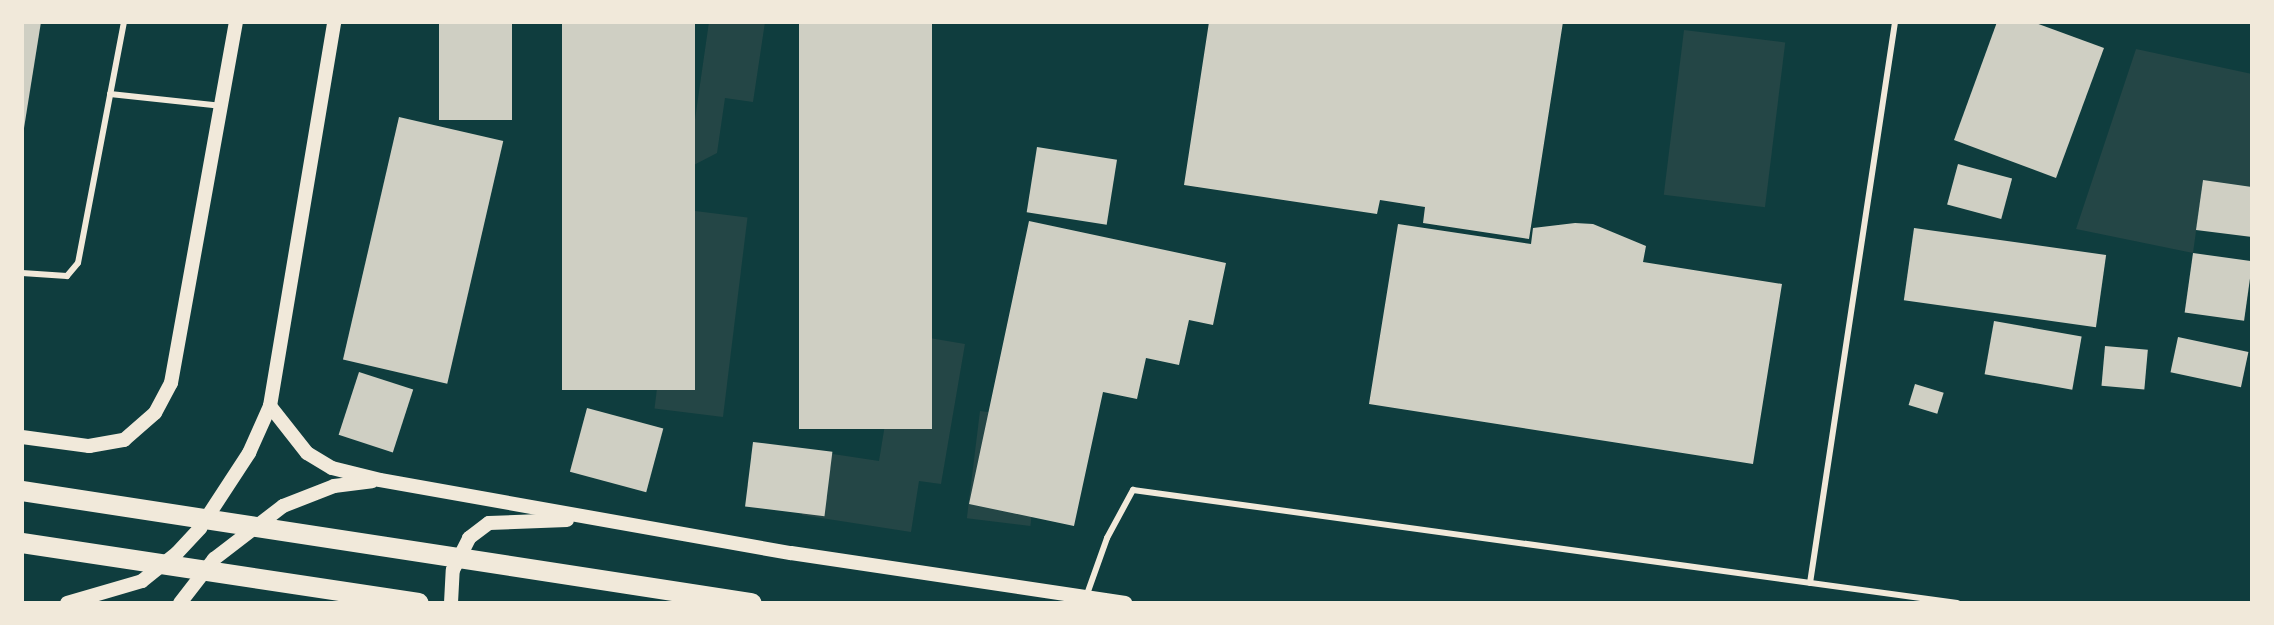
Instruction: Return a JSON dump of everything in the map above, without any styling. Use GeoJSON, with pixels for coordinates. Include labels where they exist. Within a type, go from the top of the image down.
{"type":"FeatureCollection","features":[{"type":"Feature","properties":{"kind":"main road"},"geometry":{"type":"LineString","coordinates":[[22,491],[751,603]]}},
{"type":"Feature","properties":{"kind":"main road"},"geometry":{"type":"LineString","coordinates":[[22,543],[418,603]]}},
{"type":"Feature","properties":{"kind":"street"},"geometry":{"type":"LineString","coordinates":[[22,437],[89,446],[124,440],[155,413],[171,383],[236,22]]}},
{"type":"Feature","properties":{"kind":"street"},"geometry":{"type":"LineString","coordinates":[[67,603],[142,581],[177,553],[226,492],[270,406],[334,22]]}},
{"type":"Feature","properties":{"kind":"street"},"geometry":{"type":"LineString","coordinates":[[270,406],[307,453],[332,468],[380,480],[595,518],[1125,603]]}},
{"type":"Feature","properties":{"kind":"street"},"geometry":{"type":"LineString","coordinates":[[180,603],[214,559],[283,506],[334,486],[380,480]]}},
{"type":"Feature","properties":{"kind":"street"},"geometry":{"type":"LineString","coordinates":[[451,603],[453,570],[469,538],[489,523],[595,518]]}},
{"type":"Feature","properties":{"kind":"lane"},"geometry":{"type":"LineString","coordinates":[[22,273],[67,276],[78,263],[124,22]]}},
{"type":"Feature","properties":{"kind":"lane"},"geometry":{"type":"LineString","coordinates":[[1810,583],[1895,22]]}},
{"type":"Feature","properties":{"kind":"lane"},"geometry":{"type":"LineString","coordinates":[[110,94],[222,106]]}},
{"type":"Feature","properties":{"kind":"lane"},"geometry":{"type":"LineString","coordinates":[[1086,597],[1107,538],[1133,490],[1957,603]]}},
{"type":"Feature","properties":{"kind":"shaded area"},"geometry":{"type":"Polygon","coordinates":[[[709,22],[765,22],[753,102],[725,98],[717,153],[688,168],[709,22]]]}},
{"type":"Feature","properties":{"kind":"shaded area"},"geometry":{"type":"Polygon","coordinates":[[[1684,30],[1785,42],[1765,207],[1664,195],[1684,30]]]}},
{"type":"Feature","properties":{"kind":"shaded area"},"geometry":{"type":"Polygon","coordinates":[[[2136,49],[2252,74],[2252,187],[2203,180],[2193,253],[2076,229],[2136,49]]]}},
{"type":"Feature","properties":{"kind":"shaded area"},"geometry":{"type":"Polygon","coordinates":[[[679,209],[747,217],[723,417],[655,409],[679,209]]]}},
{"type":"Feature","properties":{"kind":"shaded area"},"geometry":{"type":"Polygon","coordinates":[[[900,333],[965,344],[941,484],[919,481],[911,532],[802,515],[813,451],[879,461],[900,333]]]}},
{"type":"Feature","properties":{"kind":"shaded area"},"geometry":{"type":"Polygon","coordinates":[[[980,411],[1044,419],[1030,526],[967,518],[980,411]]]}},
{"type":"Feature","properties":{"kind":"building"},"geometry":{"type":"Polygon","coordinates":[[[22,22],[41,22],[24,128],[22,128],[22,22]]]}},
{"type":"Feature","properties":{"kind":"building"},"geometry":{"type":"Polygon","coordinates":[[[439,22],[512,22],[512,120],[439,120],[439,22]]]}},
{"type":"Feature","properties":{"kind":"building"},"geometry":{"type":"Polygon","coordinates":[[[562,22],[695,22],[695,390],[562,390],[562,22]]]}},
{"type":"Feature","properties":{"kind":"building"},"geometry":{"type":"Polygon","coordinates":[[[799,22],[932,22],[932,429],[799,429],[799,22]]]}},
{"type":"Feature","properties":{"kind":"building"},"geometry":{"type":"Polygon","coordinates":[[[1209,22],[1563,22],[1529,239],[1423,223],[1425,207],[1380,200],[1377,214],[1184,185],[1209,22]]]}},
{"type":"Feature","properties":{"kind":"building"},"geometry":{"type":"Polygon","coordinates":[[[1997,22],[2033,22],[2104,48],[2056,178],[1954,140],[1997,22]]]}},
{"type":"Feature","properties":{"kind":"building"},"geometry":{"type":"Polygon","coordinates":[[[399,117],[503,141],[447,384],[343,360],[399,117]]]}},
{"type":"Feature","properties":{"kind":"building"},"geometry":{"type":"Polygon","coordinates":[[[1037,147],[1117,160],[1107,225],[1027,212],[1037,147]]]}},
{"type":"Feature","properties":{"kind":"building"},"geometry":{"type":"Polygon","coordinates":[[[1958,164],[2012,178],[2001,219],[1947,205],[1958,164]]]}},
{"type":"Feature","properties":{"kind":"building"},"geometry":{"type":"Polygon","coordinates":[[[2203,180],[2252,187],[2252,237],[2196,230],[2203,180]]]}},
{"type":"Feature","properties":{"kind":"building"},"geometry":{"type":"Polygon","coordinates":[[[1029,221],[1226,263],[1213,325],[1189,320],[1179,365],[1146,358],[1137,399],[1103,392],[1074,526],[969,504],[1029,221]]]}},
{"type":"Feature","properties":{"kind":"building"},"geometry":{"type":"Polygon","coordinates":[[[1398,224],[1531,244],[1533,228],[1593,224],[1646,246],[1643,262],[1782,284],[1753,464],[1369,404],[1398,224]]]}},
{"type":"Feature","properties":{"kind":"building"},"geometry":{"type":"Polygon","coordinates":[[[1914,228],[2106,255],[2096,327],[1904,300],[1914,228]]]}},
{"type":"Feature","properties":{"kind":"building"},"geometry":{"type":"Polygon","coordinates":[[[2193,253],[2252,261],[2244,321],[2185,312],[2193,253]]]}},
{"type":"Feature","properties":{"kind":"building"},"geometry":{"type":"Polygon","coordinates":[[[1994,321],[2082,336],[2072,390],[1985,374],[1994,321]]]}},
{"type":"Feature","properties":{"kind":"building"},"geometry":{"type":"Polygon","coordinates":[[[2178,337],[2248,352],[2241,387],[2171,372],[2178,337]]]}},
{"type":"Feature","properties":{"kind":"building"},"geometry":{"type":"Polygon","coordinates":[[[2105,346],[2148,350],[2144,390],[2102,386],[2105,346]]]}},
{"type":"Feature","properties":{"kind":"building"},"geometry":{"type":"Polygon","coordinates":[[[359,372],[413,390],[393,452],[339,435],[359,372]]]}},
{"type":"Feature","properties":{"kind":"building"},"geometry":{"type":"Polygon","coordinates":[[[1915,384],[1944,393],[1937,414],[1909,405],[1915,384]]]}},
{"type":"Feature","properties":{"kind":"building"},"geometry":{"type":"Polygon","coordinates":[[[587,408],[663,428],[646,492],[570,472],[587,408]]]}},
{"type":"Feature","properties":{"kind":"building"},"geometry":{"type":"Polygon","coordinates":[[[753,442],[832,452],[824,516],[745,507],[753,442]]]}}]}
